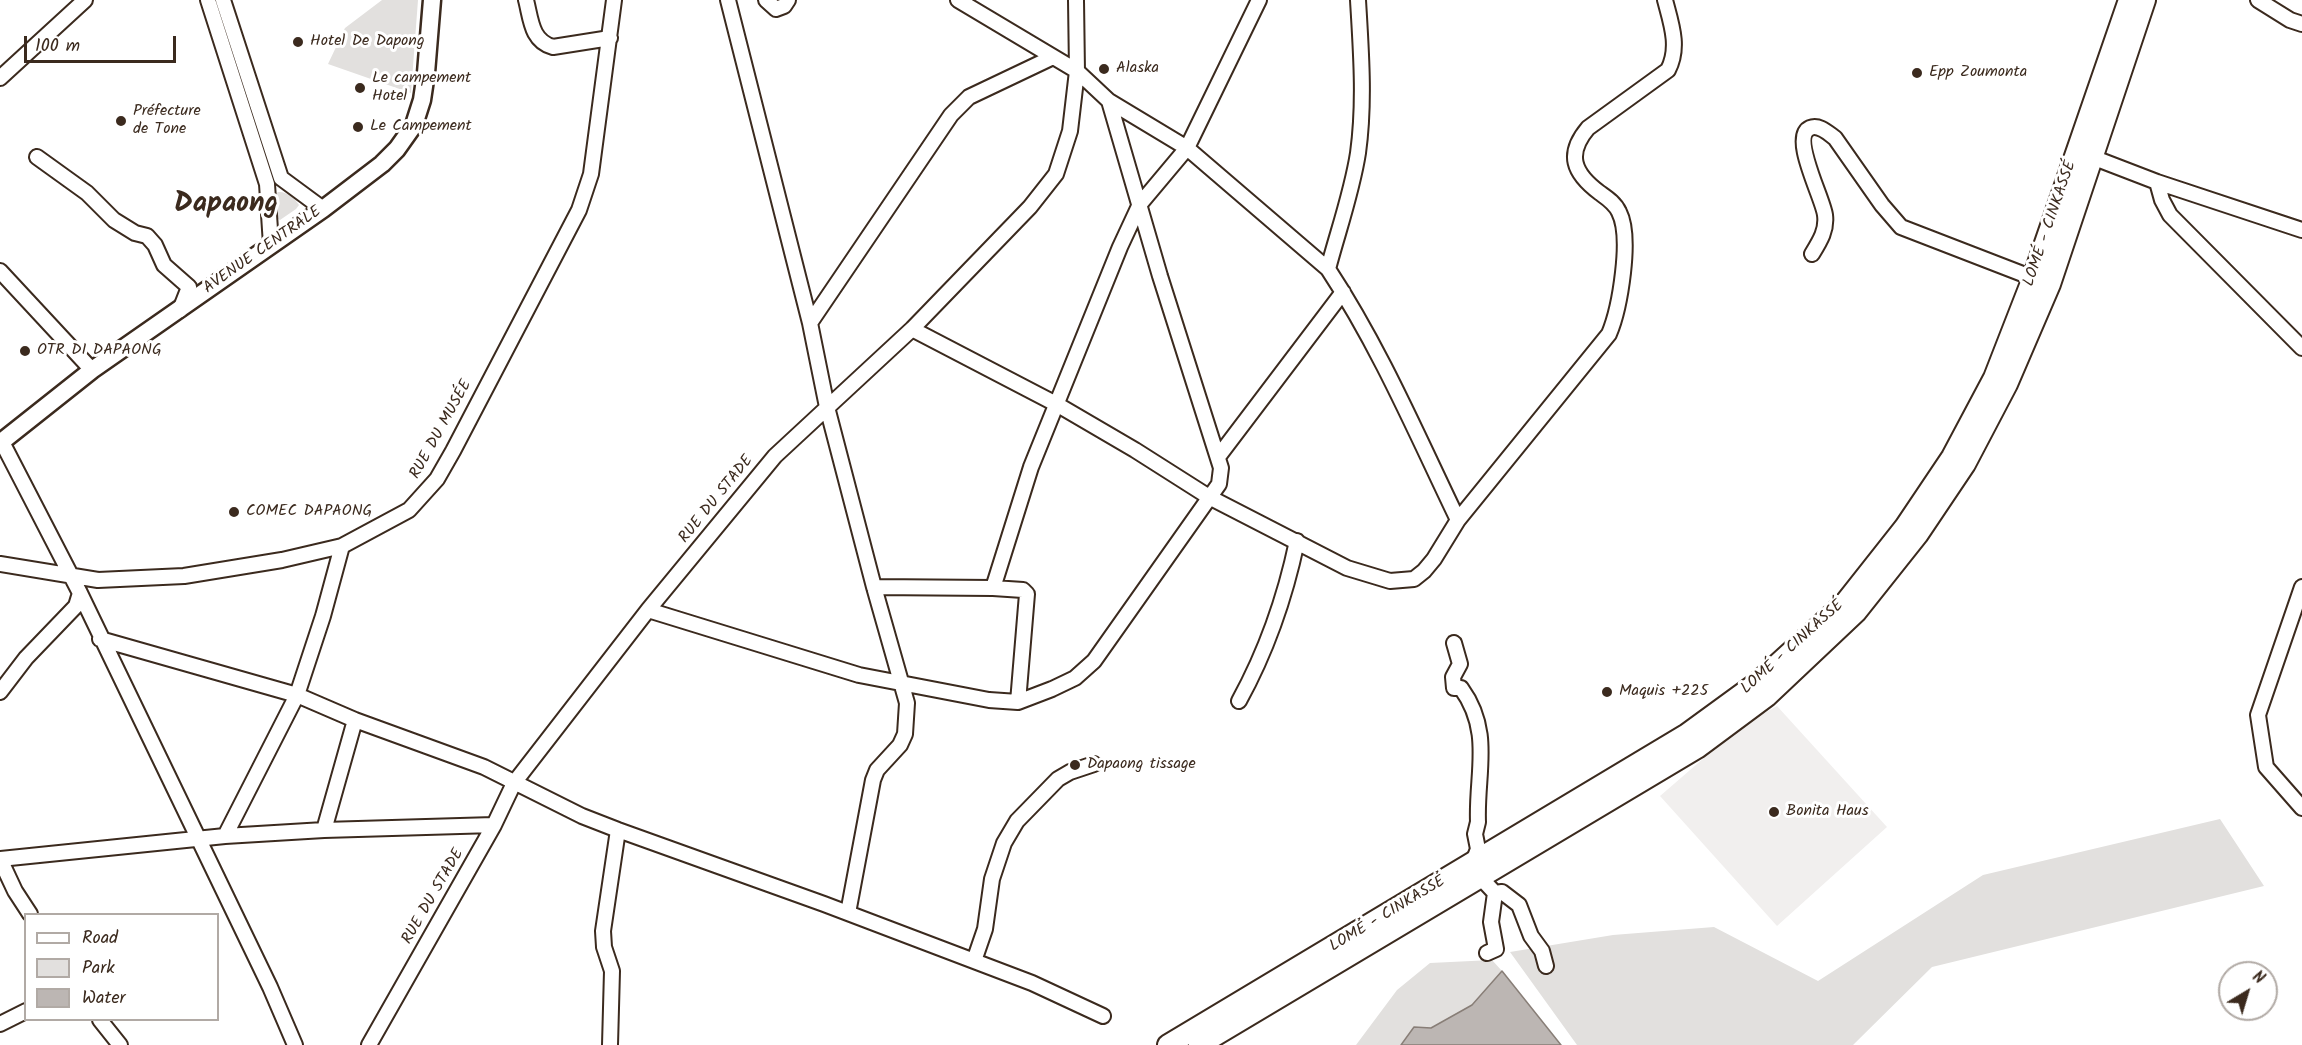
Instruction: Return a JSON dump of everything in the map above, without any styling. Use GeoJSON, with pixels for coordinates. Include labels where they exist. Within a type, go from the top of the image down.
{"type":"FeatureCollection","features":[{"type":"Feature","properties":{"kind":"highway","name":"LOMÉ - CINKASSÉ"},"geometry":{"type":"LineString","coordinates":[[1168,1045],[1696,748],[1767,696],[1918,534],[1965,464],[1986,425],[2007,384],[2050,284],[2091,157],[2129,0]]}},
{"type":"Feature","properties":{"kind":"highway","name":"LOMÉ - CINKASSÉ"},"geometry":{"type":"LineString","coordinates":[[1850,607],[1952,457],[1994,378],[2111,75],[2145,0]]}},
{"type":"Feature","properties":{"kind":"highway","name":"LOMÉ - CINKASSÉ"},"geometry":{"type":"LineString","coordinates":[[1199,1045],[1476,871]]}},
{"type":"Feature","properties":{"kind":"main road","name":"AVENUE CENTRALE"},"geometry":{"type":"LineString","coordinates":[[1,442],[92,370],[271,246],[382,164],[406,138],[414,125],[422,100],[432,0]]}},
{"type":"Feature","properties":{"kind":"street"},"geometry":{"type":"LineString","coordinates":[[0,78],[85,0]]}},
{"type":"Feature","properties":{"kind":"street"},"geometry":{"type":"LineString","coordinates":[[207,0],[267,184],[271,246]]}},
{"type":"Feature","properties":{"kind":"street"},"geometry":{"type":"LineString","coordinates":[[223,0],[281,178],[323,209]]}},
{"type":"Feature","properties":{"kind":"street"},"geometry":{"type":"LineString","coordinates":[[526,0],[535,34],[545,45],[553,47],[610,38]]}},
{"type":"Feature","properties":{"kind":"street","name":"RUE DU MUSÉE"},"geometry":{"type":"LineString","coordinates":[[0,564],[98,580],[184,576],[271,562],[342,546],[409,510],[437,479],[579,210],[591,174],[614,0]]}},
{"type":"Feature","properties":{"kind":"street"},"geometry":{"type":"LineString","coordinates":[[728,0],[810,323],[827,407],[900,684],[907,703],[905,734],[900,745],[877,770],[873,780],[848,913]]}},
{"type":"Feature","properties":{"kind":"street"},"geometry":{"type":"LineString","coordinates":[[766,0],[776,9],[784,6],[788,0]]}},
{"type":"Feature","properties":{"kind":"street"},"geometry":{"type":"LineString","coordinates":[[958,0],[1051,58],[1077,71],[1109,101],[1187,148],[1328,269],[1390,378],[1458,520]]}},
{"type":"Feature","properties":{"kind":"street","name":"RUE DU STADE"},"geometry":{"type":"LineString","coordinates":[[369,1045],[494,825],[514,783],[648,610],[775,456],[912,329],[1030,207],[1056,174],[1070,131],[1077,71],[1076,0]]}},
{"type":"Feature","properties":{"kind":"street"},"geometry":{"type":"LineString","coordinates":[[993,588],[1031,467],[1058,405],[1110,269],[1140,204],[1187,148],[1259,0]]}},
{"type":"Feature","properties":{"kind":"street"},"geometry":{"type":"LineString","coordinates":[[1328,269],[1357,156],[1360,134],[1362,79],[1358,0]]}},
{"type":"Feature","properties":{"kind":"street"},"geometry":{"type":"LineString","coordinates":[[912,329],[1058,405],[1209,497],[1347,568],[1373,578],[1390,581],[1414,579],[1434,559],[1458,520],[1609,334],[1616,317],[1623,256],[1623,225],[1613,203],[1589,185],[1580,174],[1574,152],[1578,140],[1588,128],[1668,69],[1673,60],[1674,49],[1672,28],[1665,0]]}},
{"type":"Feature","properties":{"kind":"street"},"geometry":{"type":"LineString","coordinates":[[2258,0],[2290,20],[2302,24]]}},
{"type":"Feature","properties":{"kind":"street"},"geometry":{"type":"LineString","coordinates":[[810,323],[956,110],[969,97],[978,92],[1051,58]]}},
{"type":"Feature","properties":{"kind":"street"},"geometry":{"type":"LineString","coordinates":[[648,610],[859,675],[989,700],[1018,702],[1065,684],[1094,661],[1221,478],[1218,457],[1160,276],[1109,101]]}},
{"type":"Feature","properties":{"kind":"street"},"geometry":{"type":"LineString","coordinates":[[1812,254],[1825,230],[1826,217],[1803,146],[1804,133],[1808,128],[1814,126],[1826,131],[1834,138],[1882,206],[1901,227],[2033,278]]}},
{"type":"Feature","properties":{"kind":"street"},"geometry":{"type":"LineString","coordinates":[[37,157],[87,193],[114,220],[135,233],[147,236],[155,245],[164,265],[189,287],[180,310]]}},
{"type":"Feature","properties":{"kind":"street"},"geometry":{"type":"LineString","coordinates":[[2091,157],[2157,182],[2302,230]]}},
{"type":"Feature","properties":{"kind":"street"},"geometry":{"type":"LineString","coordinates":[[2157,182],[2162,200],[2174,220],[2302,348]]}},
{"type":"Feature","properties":{"kind":"street"},"geometry":{"type":"LineString","coordinates":[[0,271],[92,370]]}},
{"type":"Feature","properties":{"kind":"street"},"geometry":{"type":"LineString","coordinates":[[1218,457],[1343,292]]}},
{"type":"Feature","properties":{"kind":"street"},"geometry":{"type":"LineString","coordinates":[[1,442],[80,593],[100,639],[270,987],[295,1045]]}},
{"type":"Feature","properties":{"kind":"street"},"geometry":{"type":"LineString","coordinates":[[1239,701],[1254,674],[1272,632],[1290,574],[1297,541]]}},
{"type":"Feature","properties":{"kind":"street"},"geometry":{"type":"LineString","coordinates":[[225,836],[297,695],[323,616],[342,546]]}},
{"type":"Feature","properties":{"kind":"street"},"geometry":{"type":"LineString","coordinates":[[874,587],[1023,590],[1027,594],[1018,702]]}},
{"type":"Feature","properties":{"kind":"street"},"geometry":{"type":"LineString","coordinates":[[2302,587],[2258,715],[2266,767],[2302,808]]}},
{"type":"Feature","properties":{"kind":"street"},"geometry":{"type":"LineString","coordinates":[[0,692],[26,658],[76,606],[80,593]]}},
{"type":"Feature","properties":{"kind":"street"},"geometry":{"type":"LineString","coordinates":[[100,639],[297,695],[355,720],[451,753],[582,816],[848,913],[1055,992],[1103,1016]]}},
{"type":"Feature","properties":{"kind":"street"},"geometry":{"type":"LineString","coordinates":[[1454,643],[1460,664],[1453,677],[1454,688],[1461,688],[1473,708],[1481,742],[1478,822],[1475,834],[1478,849],[1476,871],[1495,893],[1491,922],[1496,949],[1487,953]]}},
{"type":"Feature","properties":{"kind":"street"},"geometry":{"type":"LineString","coordinates":[[324,830],[355,720]]}},
{"type":"Feature","properties":{"kind":"street"},"geometry":{"type":"LineString","coordinates":[[974,961],[985,929],[992,879],[1004,843],[1017,821],[1058,779],[1070,772],[1094,764]]}},
{"type":"Feature","properties":{"kind":"street"},"geometry":{"type":"LineString","coordinates":[[29,913],[0,860],[225,836],[324,830],[494,825]]}},
{"type":"Feature","properties":{"kind":"street"},"geometry":{"type":"LineString","coordinates":[[610,1045],[612,971],[604,947],[603,931],[618,830]]}},
{"type":"Feature","properties":{"kind":"street"},"geometry":{"type":"LineString","coordinates":[[1495,893],[1502,892],[1519,905],[1531,936],[1542,951],[1546,966]]}},
{"type":"Feature","properties":{"kind":"street"},"geometry":{"type":"LineString","coordinates":[[0,1024],[24,1012]]}},
{"type":"Feature","properties":{"kind":"street"},"geometry":{"type":"LineString","coordinates":[[101,1021],[120,1045]]}},
{"type":"Feature","properties":{"kind":"shaded area","name":"Bonita Haus"},"geometry":{"type":"Polygon","coordinates":[[[1777,706],[1887,827],[1777,926],[1660,796],[1741,726],[1777,706]]]}},
{"type":"Feature","properties":{"kind":"green space"},"geometry":{"type":"Polygon","coordinates":[[[382,0],[418,0],[411,93],[328,64],[345,28],[382,0]]]}},
{"type":"Feature","properties":{"kind":"green space"},"geometry":{"type":"Polygon","coordinates":[[[278,192],[290,196],[299,205],[280,220],[276,218],[273,197],[278,192]]]}},
{"type":"Feature","properties":{"kind":"green space"},"geometry":{"type":"Polygon","coordinates":[[[2220,819],[2264,886],[1932,967],[1853,1045],[1577,1045],[1510,952],[1613,935],[1714,927],[1818,981],[1983,875],[2220,819]]]}},
{"type":"Feature","properties":{"kind":"green space"},"geometry":{"type":"Polygon","coordinates":[[[1492,960],[1502,971],[1473,1005],[1431,1028],[1414,1027],[1401,1045],[1356,1045],[1397,990],[1430,963],[1492,960]]]}},
{"type":"Feature","properties":{"kind":"water"},"geometry":{"type":"Polygon","coordinates":[[[1502,971],[1561,1045],[1401,1045],[1414,1027],[1431,1028],[1472,1005],[1502,971]]]}},
{"type":"Feature","properties":{"kind":"place","name":"Hotel De Dapong"},"geometry":{"type":"Point","coordinates":[298,42]}},
{"type":"Feature","properties":{"kind":"place","name":"Alaska"},"geometry":{"type":"Point","coordinates":[1104,69]}},
{"type":"Feature","properties":{"kind":"place","name":"Epp Zoumonta"},"geometry":{"type":"Point","coordinates":[1917,73]}},
{"type":"Feature","properties":{"kind":"place","name":"Le campement Hotel"},"geometry":{"type":"Point","coordinates":[360,88]}},
{"type":"Feature","properties":{"kind":"place","name":"Préfecture de Tone"},"geometry":{"type":"Point","coordinates":[121,121]}},
{"type":"Feature","properties":{"kind":"place","name":"Le Campement"},"geometry":{"type":"Point","coordinates":[358,127]}},
{"type":"Feature","properties":{"kind":"place","name":"OTR DI DAPAONG"},"geometry":{"type":"Point","coordinates":[25,351]}},
{"type":"Feature","properties":{"kind":"place","name":"COMEC DAPAONG"},"geometry":{"type":"Point","coordinates":[234,512]}},
{"type":"Feature","properties":{"kind":"place","name":"Maquis +225"},"geometry":{"type":"Point","coordinates":[1607,692]}},
{"type":"Feature","properties":{"kind":"place","name":"Dapaong tissage"},"geometry":{"type":"Point","coordinates":[1075,765]}},
{"type":"Feature","properties":{"kind":"place","name":"Bonita Haus"},"geometry":{"type":"Point","coordinates":[1774,812]}},
{"type":"Feature","properties":{"kind":"district","name":"Dapaong"},"geometry":{"type":"Point","coordinates":[226,206]}}]}
